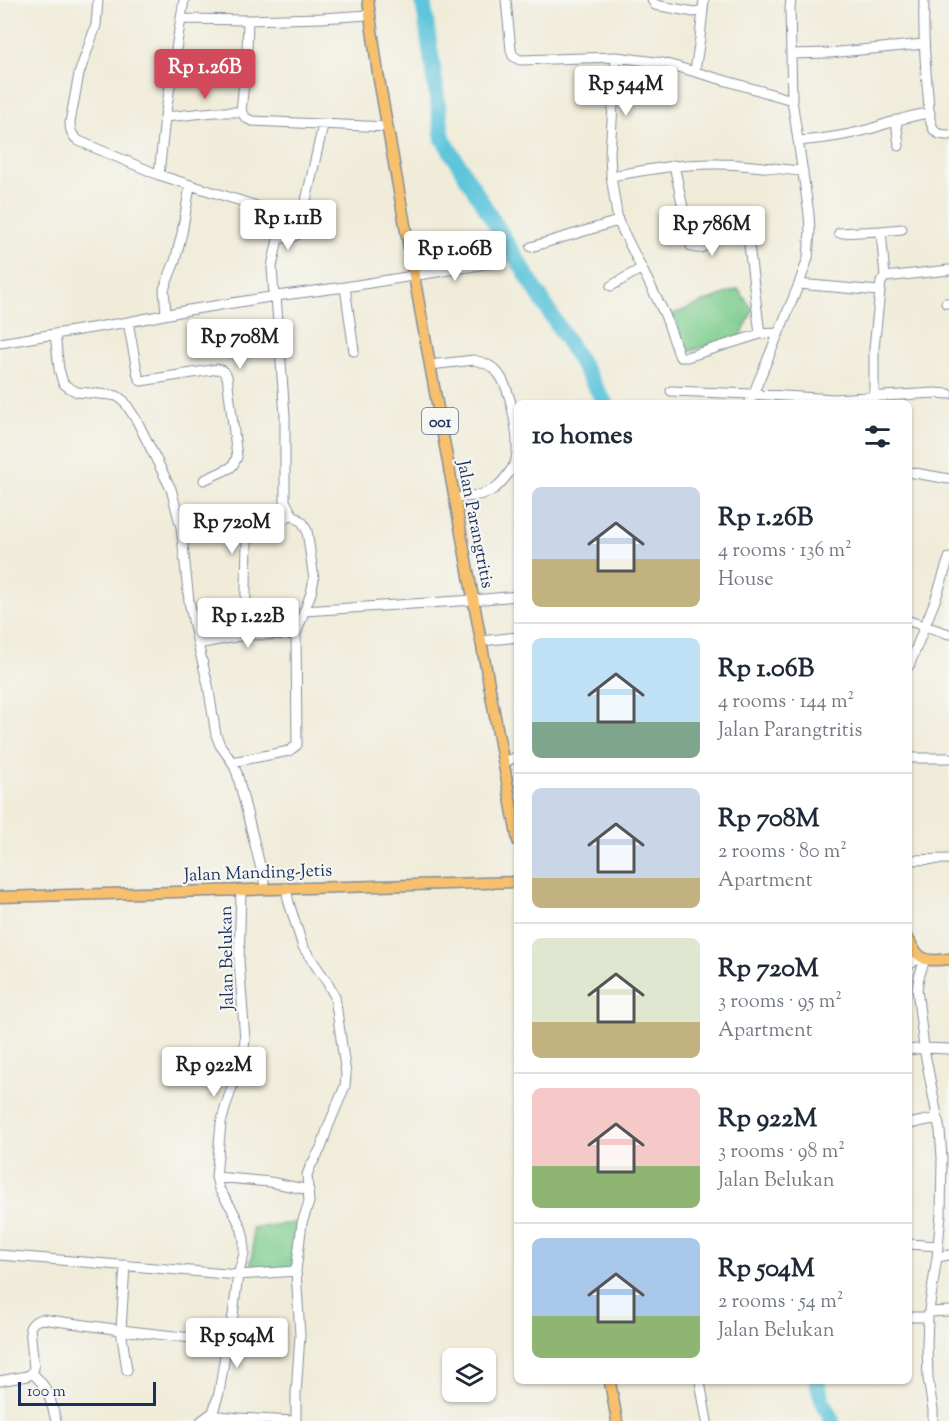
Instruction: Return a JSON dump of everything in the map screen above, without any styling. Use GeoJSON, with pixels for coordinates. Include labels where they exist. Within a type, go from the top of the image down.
{"type":"FeatureCollection","features":[{"type":"Feature","properties":{"kind":"main road","name":"Jalan Parangtritis"},"geometry":{"type":"LineString","coordinates":[[368,0],[453,498],[514,820]]}},
{"type":"Feature","properties":{"kind":"main road","name":"Jalan Manding-Jetis"},"geometry":{"type":"LineString","coordinates":[[0,897],[514,882]]}},
{"type":"Feature","properties":{"kind":"main road"},"geometry":{"type":"LineString","coordinates":[[912,948],[931,962],[949,959]]}},
{"type":"Feature","properties":{"kind":"main road"},"geometry":{"type":"LineString","coordinates":[[610,1384],[617,1421]]}},
{"type":"Feature","properties":{"kind":"street"},"geometry":{"type":"LineString","coordinates":[[98,0],[96,25],[79,74],[69,122],[74,138],[159,175],[269,210],[282,220],[272,267],[285,416],[285,501],[292,514],[303,523],[307,531],[314,571],[313,585],[296,634],[297,745],[289,751],[232,762]]}},
{"type":"Feature","properties":{"kind":"street"},"geometry":{"type":"LineString","coordinates":[[159,175],[165,117],[183,0]]}},
{"type":"Feature","properties":{"kind":"street"},"geometry":{"type":"LineString","coordinates":[[506,0],[511,50],[517,59],[616,57],[663,63],[792,100]]}},
{"type":"Feature","properties":{"kind":"street"},"geometry":{"type":"LineString","coordinates":[[652,0],[655,5],[694,12],[702,10]]}},
{"type":"Feature","properties":{"kind":"street"},"geometry":{"type":"LineString","coordinates":[[695,72],[704,0]]}},
{"type":"Feature","properties":{"kind":"street"},"geometry":{"type":"LineString","coordinates":[[750,400],[799,284],[810,246],[809,214],[792,100],[791,0]]}},
{"type":"Feature","properties":{"kind":"street"},"geometry":{"type":"LineString","coordinates":[[924,0],[924,44],[930,113],[936,133],[949,135]]}},
{"type":"Feature","properties":{"kind":"street"},"geometry":{"type":"LineString","coordinates":[[181,19],[248,20],[369,15]]}},
{"type":"Feature","properties":{"kind":"street"},"geometry":{"type":"LineString","coordinates":[[248,20],[241,112],[248,120],[388,127]]}},
{"type":"Feature","properties":{"kind":"street"},"geometry":{"type":"LineString","coordinates":[[791,54],[829,53],[924,44]]}},
{"type":"Feature","properties":{"kind":"street"},"geometry":{"type":"LineString","coordinates":[[616,57],[610,142],[611,176],[618,221],[665,315],[680,357],[687,357],[760,334],[779,333]]}},
{"type":"Feature","properties":{"kind":"street"},"geometry":{"type":"LineString","coordinates":[[165,117],[241,112]]}},
{"type":"Feature","properties":{"kind":"street"},"geometry":{"type":"LineString","coordinates":[[799,141],[844,136],[896,120],[930,113]]}},
{"type":"Feature","properties":{"kind":"street"},"geometry":{"type":"LineString","coordinates":[[896,120],[899,146]]}},
{"type":"Feature","properties":{"kind":"street"},"geometry":{"type":"LineString","coordinates":[[279,238],[293,237],[299,232],[323,125]]}},
{"type":"Feature","properties":{"kind":"street"},"geometry":{"type":"LineString","coordinates":[[611,176],[674,165],[720,164],[803,171]]}},
{"type":"Feature","properties":{"kind":"street"},"geometry":{"type":"LineString","coordinates":[[674,165],[691,246],[702,248],[732,229],[740,228],[746,233],[760,334]]}},
{"type":"Feature","properties":{"kind":"street"},"geometry":{"type":"LineString","coordinates":[[166,314],[164,289],[183,232],[190,186]]}},
{"type":"Feature","properties":{"kind":"street"},"geometry":{"type":"LineString","coordinates":[[531,247],[618,221]]}},
{"type":"Feature","properties":{"kind":"street"},"geometry":{"type":"LineString","coordinates":[[838,233],[902,229]]}},
{"type":"Feature","properties":{"kind":"street"},"geometry":{"type":"LineString","coordinates":[[874,397],[874,348],[879,291],[885,277],[881,231]]}},
{"type":"Feature","properties":{"kind":"street"},"geometry":{"type":"LineString","coordinates":[[0,343],[492,262]]}},
{"type":"Feature","properties":{"kind":"street"},"geometry":{"type":"LineString","coordinates":[[611,286],[642,268]]}},
{"type":"Feature","properties":{"kind":"street"},"geometry":{"type":"LineString","coordinates":[[885,277],[949,270]]}},
{"type":"Feature","properties":{"kind":"street"},"geometry":{"type":"LineString","coordinates":[[799,284],[879,291]]}},
{"type":"Feature","properties":{"kind":"street"},"geometry":{"type":"LineString","coordinates":[[345,287],[354,351]]}},
{"type":"Feature","properties":{"kind":"street"},"geometry":{"type":"LineString","coordinates":[[128,322],[138,376],[141,381],[218,369],[227,376],[237,458],[230,468],[204,480]]}},
{"type":"Feature","properties":{"kind":"street"},"geometry":{"type":"LineString","coordinates":[[56,334],[59,369],[63,383],[77,392],[117,396],[124,401],[168,481],[176,502],[189,601],[208,685],[216,735],[237,773],[266,889]]}},
{"type":"Feature","properties":{"kind":"street"},"geometry":{"type":"LineString","coordinates":[[430,365],[474,360],[481,361],[497,371],[507,389],[514,420]]}},
{"type":"Feature","properties":{"kind":"street"},"geometry":{"type":"LineString","coordinates":[[671,391],[834,399],[949,394]]}},
{"type":"Feature","properties":{"kind":"street"},"geometry":{"type":"LineString","coordinates":[[453,498],[483,494],[496,488],[514,465]]}},
{"type":"Feature","properties":{"kind":"street"},"geometry":{"type":"LineString","coordinates":[[912,473],[949,479]]}},
{"type":"Feature","properties":{"kind":"street"},"geometry":{"type":"LineString","coordinates":[[245,635],[247,541],[250,537],[292,514]]}},
{"type":"Feature","properties":{"kind":"street"},"geometry":{"type":"LineString","coordinates":[[912,658],[949,559]]}},
{"type":"Feature","properties":{"kind":"street"},"geometry":{"type":"LineString","coordinates":[[304,611],[514,596]]}},
{"type":"Feature","properties":{"kind":"street"},"geometry":{"type":"LineString","coordinates":[[912,622],[949,634]]}},
{"type":"Feature","properties":{"kind":"street"},"geometry":{"type":"LineString","coordinates":[[198,644],[245,635],[296,634]]}},
{"type":"Feature","properties":{"kind":"street"},"geometry":{"type":"LineString","coordinates":[[481,641],[514,637]]}},
{"type":"Feature","properties":{"kind":"street"},"geometry":{"type":"LineString","coordinates":[[503,763],[514,758]]}},
{"type":"Feature","properties":{"kind":"street"},"geometry":{"type":"LineString","coordinates":[[912,758],[949,758]]}},
{"type":"Feature","properties":{"kind":"street"},"geometry":{"type":"LineString","coordinates":[[912,861],[949,859]]}},
{"type":"Feature","properties":{"kind":"street"},"geometry":{"type":"LineString","coordinates":[[201,1421],[210,1415],[295,1421],[300,1335],[296,1271],[302,1222],[309,1202],[308,1171],[321,1148],[345,1086],[346,1074],[335,998],[327,982],[303,948],[286,888]]}},
{"type":"Feature","properties":{"kind":"street","name":"Jalan Belukan"},"geometry":{"type":"LineString","coordinates":[[210,1415],[219,1393],[238,1275],[244,1254],[243,1233],[239,1222],[219,1189],[216,1177],[221,1123],[243,1055],[245,1040],[239,961],[241,890]]}},
{"type":"Feature","properties":{"kind":"street"},"geometry":{"type":"LineString","coordinates":[[912,964],[923,958]]}},
{"type":"Feature","properties":{"kind":"street"},"geometry":{"type":"LineString","coordinates":[[923,958],[917,989],[924,1048],[937,1118],[944,1131],[942,1158],[945,1182],[928,1315],[928,1378],[933,1421]]}},
{"type":"Feature","properties":{"kind":"street"},"geometry":{"type":"LineString","coordinates":[[912,1050],[949,1049]]}},
{"type":"Feature","properties":{"kind":"street"},"geometry":{"type":"LineString","coordinates":[[912,1123],[937,1118]]}},
{"type":"Feature","properties":{"kind":"street"},"geometry":{"type":"LineString","coordinates":[[216,1177],[270,1182],[309,1190]]}},
{"type":"Feature","properties":{"kind":"street"},"geometry":{"type":"LineString","coordinates":[[912,1244],[938,1246]]}},
{"type":"Feature","properties":{"kind":"street"},"geometry":{"type":"LineString","coordinates":[[0,1255],[238,1275],[296,1271]]}},
{"type":"Feature","properties":{"kind":"street"},"geometry":{"type":"LineString","coordinates":[[937,1257],[949,1255]]}},
{"type":"Feature","properties":{"kind":"street"},"geometry":{"type":"LineString","coordinates":[[125,1265],[121,1330],[127,1370]]}},
{"type":"Feature","properties":{"kind":"street"},"geometry":{"type":"LineString","coordinates":[[912,1317],[949,1311]]}},
{"type":"Feature","properties":{"kind":"street"},"geometry":{"type":"LineString","coordinates":[[0,1381],[32,1373],[34,1368],[30,1328],[33,1322],[42,1319],[227,1342]]}},
{"type":"Feature","properties":{"kind":"street"},"geometry":{"type":"LineString","coordinates":[[32,1373],[47,1390],[56,1421]]}},
{"type":"Feature","properties":{"kind":"street"},"geometry":{"type":"LineString","coordinates":[[700,1384],[707,1421]]}},
{"type":"Feature","properties":{"kind":"green space"},"geometry":{"type":"Polygon","coordinates":[[[738,289],[753,310],[741,336],[687,352],[671,315],[738,289]]]}},
{"type":"Feature","properties":{"kind":"green space"},"geometry":{"type":"Polygon","coordinates":[[[302,1222],[294,1269],[250,1270],[253,1247],[252,1228],[302,1222]]]}},
{"type":"Feature","properties":{"kind":"waterway"},"geometry":{"type":"LineString","coordinates":[[423,0],[443,139],[604,400]]}},
{"type":"Feature","properties":{"kind":"waterway"},"geometry":{"type":"LineString","coordinates":[[818,1384],[832,1421]]}}]}
